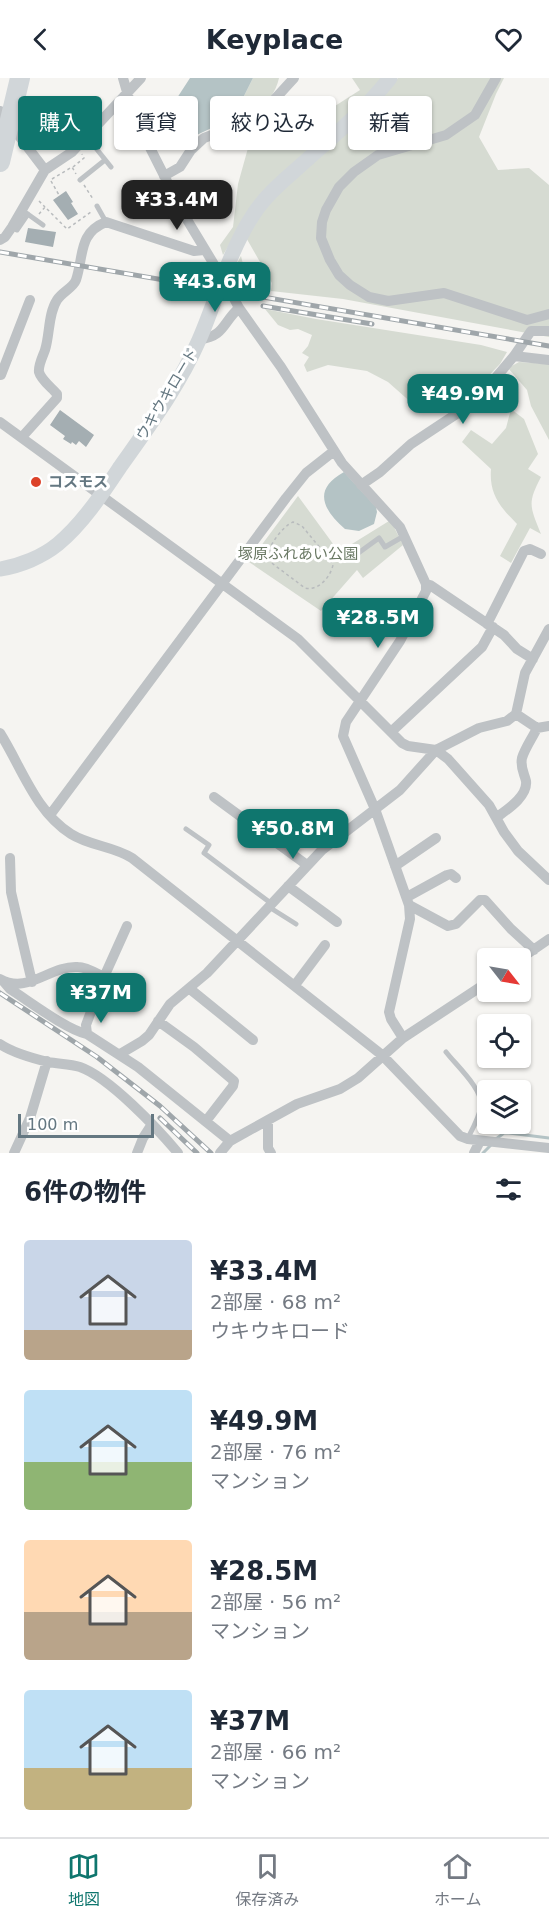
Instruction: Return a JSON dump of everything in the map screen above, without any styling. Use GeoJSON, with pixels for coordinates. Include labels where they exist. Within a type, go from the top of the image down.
{"type":"FeatureCollection","features":[{"type":"Feature","properties":{"kind":"highway"},"geometry":{"type":"LineString","coordinates":[[0,162],[4,117],[20,78]]}},
{"type":"Feature","properties":{"kind":"street"},"geometry":{"type":"LineString","coordinates":[[123,78],[134,116],[204,250],[218,271]]}},
{"type":"Feature","properties":{"kind":"street"},"geometry":{"type":"LineString","coordinates":[[102,120],[141,78]]}},
{"type":"Feature","properties":{"kind":"street"},"geometry":{"type":"LineString","coordinates":[[164,176],[180,166],[191,150],[204,138],[225,130],[240,131],[251,125],[294,78]]}},
{"type":"Feature","properties":{"kind":"street","name":"ウキウキロード"},"geometry":{"type":"LineString","coordinates":[[0,569],[40,556],[58,544],[81,521],[163,407],[186,369],[227,269],[257,210],[281,184],[363,109],[390,78]]}},
{"type":"Feature","properties":{"kind":"street"},"geometry":{"type":"LineString","coordinates":[[496,78],[475,115],[446,135],[378,155],[354,172],[339,187],[326,210],[322,222],[321,238],[339,275],[369,297],[388,301],[444,293],[526,320],[549,314]]}},
{"type":"Feature","properties":{"kind":"street"},"geometry":{"type":"LineString","coordinates":[[4,117],[48,175]]}},
{"type":"Feature","properties":{"kind":"street"},"geometry":{"type":"LineString","coordinates":[[0,240],[25,212],[48,175],[74,150]]}},
{"type":"Feature","properties":{"kind":"street"},"geometry":{"type":"LineString","coordinates":[[22,437],[57,398],[57,394],[39,371],[56,302],[62,293],[75,283],[81,253],[90,231],[106,222],[194,251],[204,250]]}},
{"type":"Feature","properties":{"kind":"street"},"geometry":{"type":"LineString","coordinates":[[226,283],[239,308],[281,367],[334,451],[361,486],[400,527],[426,584],[426,591],[411,622],[361,703],[346,722],[343,736],[375,809],[408,901],[410,919],[389,1012],[403,1038]]}},
{"type":"Feature","properties":{"kind":"street"},"geometry":{"type":"LineString","coordinates":[[1,375],[5,346],[30,300]]}},
{"type":"Feature","properties":{"kind":"street"},"geometry":{"type":"LineString","coordinates":[[200,339],[211,338],[218,334],[231,315],[239,308]]}},
{"type":"Feature","properties":{"kind":"street"},"geometry":{"type":"LineString","coordinates":[[361,486],[411,444],[476,401],[514,356],[531,331],[549,331]]}},
{"type":"Feature","properties":{"kind":"street"},"geometry":{"type":"LineString","coordinates":[[514,356],[549,360]]}},
{"type":"Feature","properties":{"kind":"street"},"geometry":{"type":"LineString","coordinates":[[0,422],[298,639],[402,743],[436,750],[448,759],[497,817],[504,832],[518,851],[549,880]]}},
{"type":"Feature","properties":{"kind":"street"},"geometry":{"type":"LineString","coordinates":[[50,815],[306,473],[334,451]]}},
{"type":"Feature","properties":{"kind":"street"},"geometry":{"type":"LineString","coordinates":[[391,732],[430,693],[482,647],[524,551],[530,549],[540,554]]}},
{"type":"Feature","properties":{"kind":"street"},"geometry":{"type":"LineString","coordinates":[[426,584],[504,634],[517,649],[533,659]]}},
{"type":"Feature","properties":{"kind":"street"},"geometry":{"type":"LineString","coordinates":[[120,1054],[142,1041],[170,1004],[190,989],[328,844],[405,786],[415,771],[436,750],[479,728],[507,721],[516,714],[525,673],[549,629]]}},
{"type":"Feature","properties":{"kind":"street"},"geometry":{"type":"LineString","coordinates":[[516,714],[537,728],[549,726]]}},
{"type":"Feature","properties":{"kind":"street"},"geometry":{"type":"LineString","coordinates":[[497,817],[518,799],[525,789],[526,782],[522,771],[523,756],[537,728]]}},
{"type":"Feature","properties":{"kind":"street"},"geometry":{"type":"LineString","coordinates":[[0,733],[33,795],[72,835],[122,851],[132,858],[382,1055],[456,1133],[468,1139],[549,1148]]}},
{"type":"Feature","properties":{"kind":"street"},"geometry":{"type":"LineString","coordinates":[[214,796],[307,865]]}},
{"type":"Feature","properties":{"kind":"street"},"geometry":{"type":"LineString","coordinates":[[395,866],[436,838]]}},
{"type":"Feature","properties":{"kind":"street"},"geometry":{"type":"LineString","coordinates":[[10,858],[6,891],[32,982]]}},
{"type":"Feature","properties":{"kind":"street"},"geometry":{"type":"LineString","coordinates":[[408,901],[447,875],[451,874],[456,878]]}},
{"type":"Feature","properties":{"kind":"street"},"geometry":{"type":"LineString","coordinates":[[288,886],[337,922]]}},
{"type":"Feature","properties":{"kind":"street"},"geometry":{"type":"LineString","coordinates":[[408,901],[448,926],[456,924],[480,900],[485,900],[534,950]]}},
{"type":"Feature","properties":{"kind":"street"},"geometry":{"type":"LineString","coordinates":[[87,1034],[86,1025],[127,926]]}},
{"type":"Feature","properties":{"kind":"street"},"geometry":{"type":"LineString","coordinates":[[531,952],[549,939]]}},
{"type":"Feature","properties":{"kind":"street"},"geometry":{"type":"LineString","coordinates":[[295,985],[325,945]]}},
{"type":"Feature","properties":{"kind":"street"},"geometry":{"type":"LineString","coordinates":[[2,980],[14,983],[32,982],[45,975],[74,967],[81,967],[104,977]]}},
{"type":"Feature","properties":{"kind":"street"},"geometry":{"type":"LineString","coordinates":[[2,980],[7,987],[79,1032],[87,1034],[120,1054],[170,1090],[230,1141]]}},
{"type":"Feature","properties":{"kind":"street"},"geometry":{"type":"LineString","coordinates":[[190,989],[253,1040]]}},
{"type":"Feature","properties":{"kind":"street"},"geometry":{"type":"LineString","coordinates":[[220,1153],[230,1141],[297,1104],[340,1089],[358,1078],[403,1038],[477,989]]}},
{"type":"Feature","properties":{"kind":"street"},"geometry":{"type":"LineString","coordinates":[[158,1021],[194,1047],[234,1081],[233,1086],[206,1121]]}},
{"type":"Feature","properties":{"kind":"street"},"geometry":{"type":"LineString","coordinates":[[1,1049],[79,1067],[99,1076],[152,1124],[178,1153]]}},
{"type":"Feature","properties":{"kind":"street"},"geometry":{"type":"LineString","coordinates":[[14,1153],[30,1118],[47,1061]]}},
{"type":"Feature","properties":{"kind":"street"},"geometry":{"type":"LineString","coordinates":[[268,1120],[268,1148],[271,1153]]}},
{"type":"Feature","properties":{"kind":"street"},"geometry":{"type":"LineString","coordinates":[[137,1153],[152,1124]]}},
{"type":"Feature","properties":{"kind":"street"},"geometry":{"type":"LineString","coordinates":[[474,1153],[485,1141]]}},
{"type":"Feature","properties":{"kind":"lane"},"geometry":{"type":"LineString","coordinates":[[97,150],[111,167]]}},
{"type":"Feature","properties":{"kind":"lane"},"geometry":{"type":"LineString","coordinates":[[80,180],[105,160]]}},
{"type":"Feature","properties":{"kind":"lane"},"geometry":{"type":"LineString","coordinates":[[97,206],[106,222]]}},
{"type":"Feature","properties":{"kind":"lane"},"geometry":{"type":"LineString","coordinates":[[25,212],[43,225]]}},
{"type":"Feature","properties":{"kind":"lane"},"geometry":{"type":"LineString","coordinates":[[357,554],[379,538],[385,547],[404,536]]}},
{"type":"Feature","properties":{"kind":"lane"},"geometry":{"type":"LineString","coordinates":[[186,829],[209,845],[204,853],[296,924]]}},
{"type":"Feature","properties":{"kind":"lane"},"geometry":{"type":"LineString","coordinates":[[446,1052],[477,1089],[481,1098],[481,1107],[468,1139]]}},
{"type":"Feature","properties":{"kind":"path"},"geometry":{"type":"LineString","coordinates":[[39,198],[68,229],[97,206],[72,167],[48,175],[59,195]]}},
{"type":"Feature","properties":{"kind":"path"},"geometry":{"type":"LineString","coordinates":[[35,220],[45,207]]}},
{"type":"Feature","properties":{"kind":"path"},"geometry":{"type":"LineString","coordinates":[[293,522],[302,526],[330,560],[333,565],[332,571],[317,588],[312,590],[305,588],[269,561],[267,556],[268,549],[287,525],[293,522]]}},
{"type":"Feature","properties":{"kind":"path"},"geometry":{"type":"LineString","coordinates":[[330,560],[357,554]]}},
{"type":"Feature","properties":{"kind":"green space"},"geometry":{"type":"Polygon","coordinates":[[[253,78],[279,78],[271,96],[244,96],[253,78]]]}},
{"type":"Feature","properties":{"kind":"green space"},"geometry":{"type":"Polygon","coordinates":[[[352,78],[381,78],[377,96],[351,96],[360,90],[352,78]]]}},
{"type":"Feature","properties":{"kind":"green space"},"geometry":{"type":"Polygon","coordinates":[[[398,78],[504,78],[479,137],[498,170],[529,168],[549,185],[549,337],[343,299],[271,291],[272,283],[240,227],[223,255],[220,245],[233,227],[238,184],[247,150],[336,150],[336,105],[348,98],[348,150],[432,150],[432,96],[383,96],[398,78]]]}},
{"type":"Feature","properties":{"kind":"green space"},"geometry":{"type":"Polygon","coordinates":[[[241,256],[246,276],[253,284],[231,284],[228,279],[241,256]]]}},
{"type":"Feature","properties":{"kind":"green space"},"geometry":{"type":"Polygon","coordinates":[[[265,309],[481,345],[507,352],[500,364],[464,401],[453,407],[441,394],[414,405],[388,382],[367,371],[328,365],[307,372],[304,365],[309,357],[302,353],[308,346],[312,335],[298,329],[290,330],[278,325],[265,309]]]}},
{"type":"Feature","properties":{"kind":"green space"},"geometry":{"type":"Polygon","coordinates":[[[519,362],[549,364],[549,440],[531,406],[527,390],[508,368],[519,362]]]}},
{"type":"Feature","properties":{"kind":"green space"},"geometry":{"type":"Polygon","coordinates":[[[511,409],[524,419],[538,454],[528,469],[541,477],[532,505],[541,534],[530,528],[511,563],[500,556],[517,524],[497,500],[492,486],[491,469],[462,442],[471,430],[492,444],[506,428],[511,409]]]}},
{"type":"Feature","properties":{"kind":"green space","name":"塚原ふれあい公園"},"geometry":{"type":"Polygon","coordinates":[[[298,496],[339,552],[389,521],[403,545],[363,578],[357,570],[321,611],[249,562],[298,496]]]}},
{"type":"Feature","properties":{"kind":"shaded area"},"geometry":{"type":"Polygon","coordinates":[[[190,78],[253,78],[244,96],[210,96],[210,129],[198,134],[198,96],[178,96],[190,78]]]}},
{"type":"Feature","properties":{"kind":"shaded area"},"geometry":{"type":"Polygon","coordinates":[[[344,472],[376,507],[374,524],[359,531],[345,529],[326,507],[324,499],[328,485],[344,472]]]}},
{"type":"Feature","properties":{"kind":"building"},"geometry":{"type":"Polygon","coordinates":[[[66,191],[78,214],[68,220],[53,200],[66,191]]]}},
{"type":"Feature","properties":{"kind":"building"},"geometry":{"type":"Polygon","coordinates":[[[28,228],[56,232],[53,247],[25,242],[28,228]]]}},
{"type":"Feature","properties":{"kind":"building"},"geometry":{"type":"Polygon","coordinates":[[[60,410],[94,435],[86,447],[79,441],[76,445],[72,442],[71,444],[63,439],[65,436],[50,425],[60,410]]]}},
{"type":"Feature","properties":{"kind":"waterway"},"geometry":{"type":"LineString","coordinates":[[496,1139],[504,1133],[549,1138]]}},
{"type":"Feature","properties":{"kind":"waterway"},"geometry":{"type":"LineString","coordinates":[[483,1153],[492,1144]]}},
{"type":"Feature","properties":{"kind":"railway"},"geometry":{"type":"LineString","coordinates":[[0,252],[549,346]]}},
{"type":"Feature","properties":{"kind":"railway"},"geometry":{"type":"LineString","coordinates":[[263,306],[372,324]]}},
{"type":"Feature","properties":{"kind":"railway"},"geometry":{"type":"LineString","coordinates":[[0,993],[97,1057],[160,1106],[211,1153]]}},
{"type":"Feature","properties":{"kind":"railway"},"geometry":{"type":"LineString","coordinates":[[160,1118],[197,1153]]}},
{"type":"Feature","properties":{"kind":"place","name":"コスモス"},"geometry":{"type":"Point","coordinates":[36,482]}}]}
